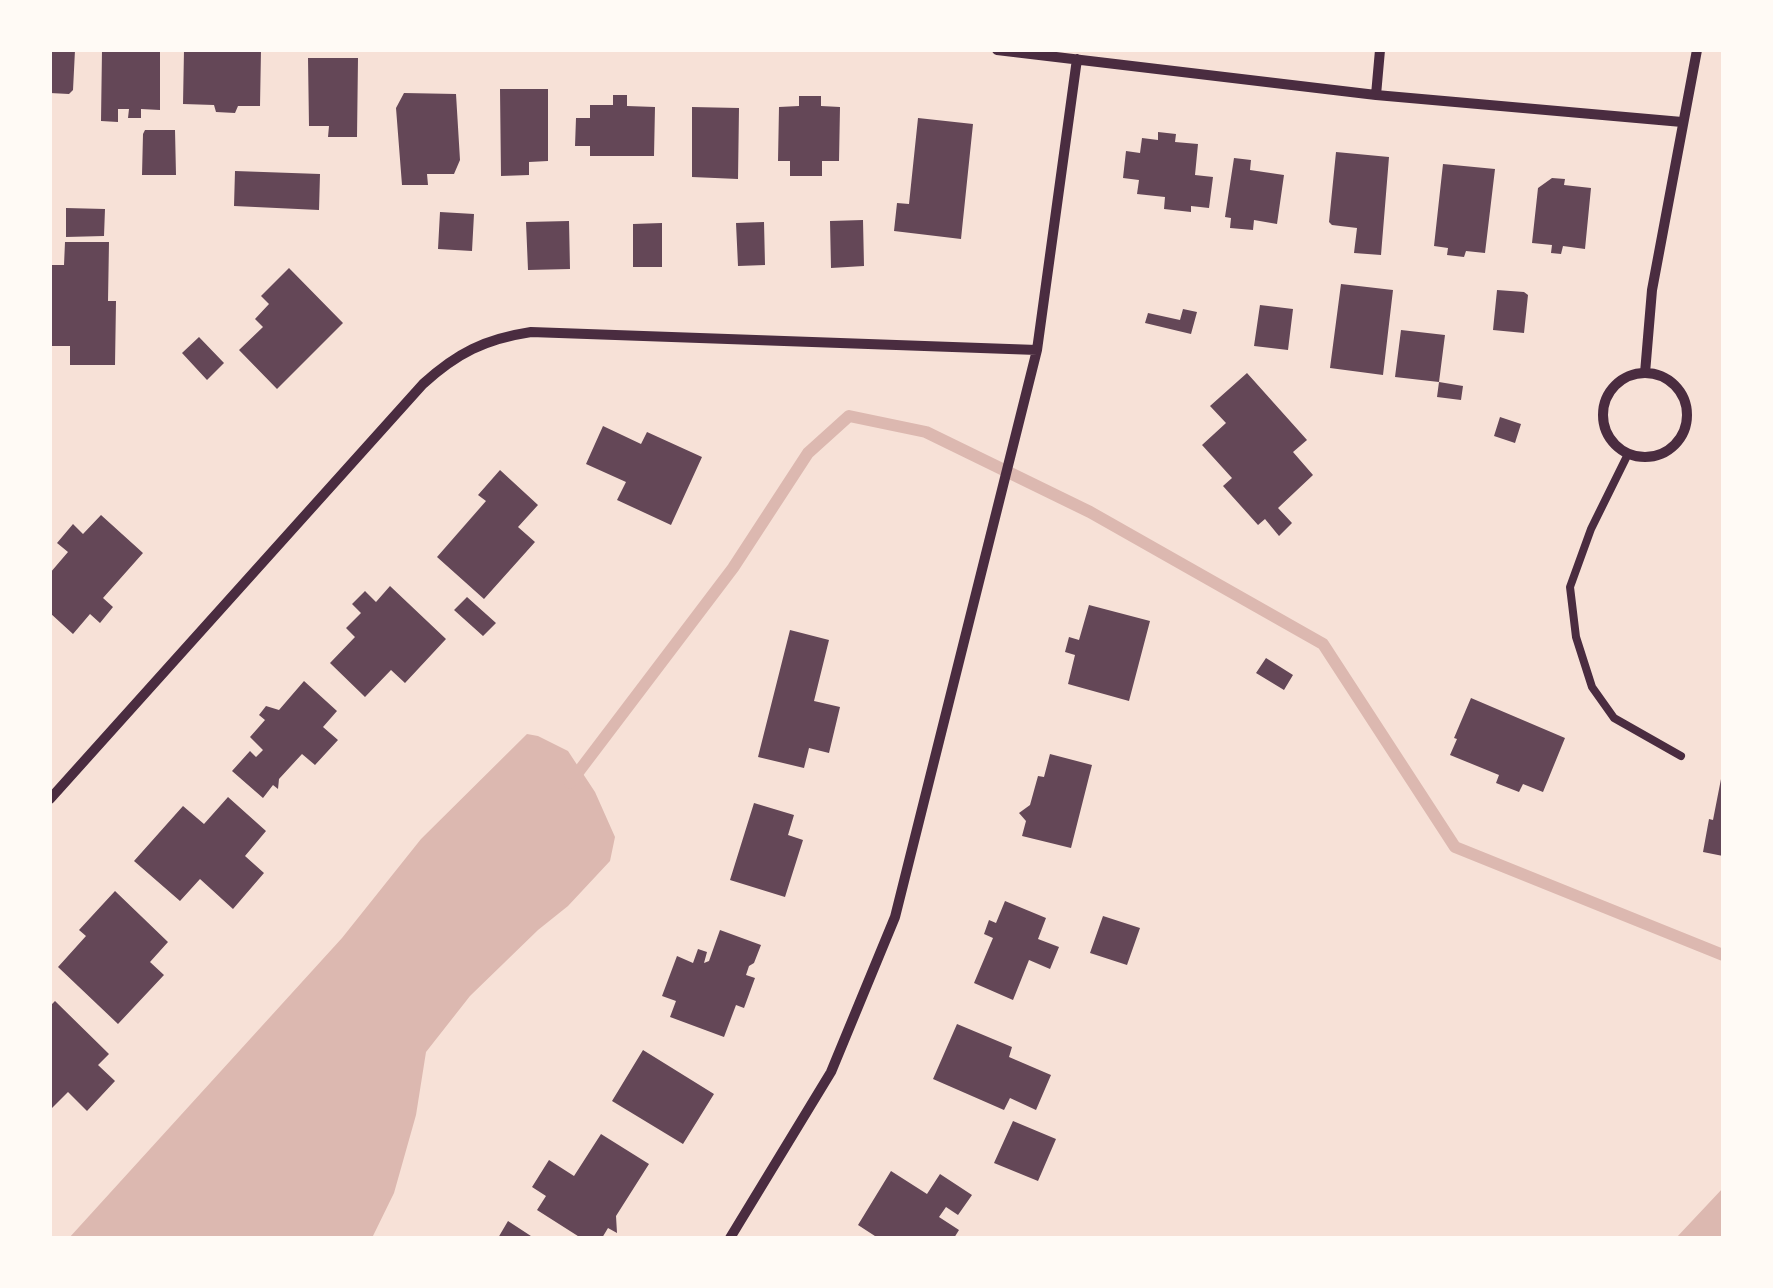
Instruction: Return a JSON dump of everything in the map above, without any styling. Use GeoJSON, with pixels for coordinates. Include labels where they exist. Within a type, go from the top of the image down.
{"type":"FeatureCollection","features":[{"type":"Feature","properties":{"kind":"street"},"geometry":{"type":"LineString","coordinates":[[997,50],[1376,94],[1682,122]]}},
{"type":"Feature","properties":{"kind":"street"},"geometry":{"type":"LineString","coordinates":[[1376,94],[1380,50]]}},
{"type":"Feature","properties":{"kind":"street"},"geometry":{"type":"LineString","coordinates":[[1645,373],[1652,290],[1697,50]]}},
{"type":"Feature","properties":{"kind":"street"},"geometry":{"type":"LineString","coordinates":[[730,1238],[832,1072],[895,917],[1037,350],[1077,59]]}},
{"type":"Feature","properties":{"kind":"street"},"geometry":{"type":"LineString","coordinates":[[50,799],[423,384],[442,367],[484,342],[530,332],[1037,350]]}},
{"type":"Feature","properties":{"kind":"street"},"geometry":{"type":"LineString","coordinates":[[1631,375],[1657,375],[1676,386],[1686,407],[1687,418],[1679,440],[1650,458],[1628,454],[1607,435],[1603,406],[1618,382],[1631,375]]}},
{"type":"Feature","properties":{"kind":"lane"},"geometry":{"type":"LineString","coordinates":[[1628,454],[1591,530],[1570,587],[1576,637],[1592,687],[1614,718],[1681,756]]}},
{"type":"Feature","properties":{"kind":"shaded area"},"geometry":{"type":"Polygon","coordinates":[[[527,734],[568,751],[595,792],[615,837],[610,861],[568,906],[470,996],[426,1052],[416,1115],[394,1193],[372,1238],[69,1238],[342,938],[421,839],[527,734]]]}},
{"type":"Feature","properties":{"kind":"shaded area"},"geometry":{"type":"Polygon","coordinates":[[[1723,1188],[1723,1238],[1676,1238],[1723,1188]]]}},
{"type":"Feature","properties":{"kind":"building"},"geometry":{"type":"Polygon","coordinates":[[[50,50],[75,50],[73,90],[69,94],[50,93],[50,50]]]}},
{"type":"Feature","properties":{"kind":"building"},"geometry":{"type":"Polygon","coordinates":[[[102,50],[160,50],[160,110],[141,109],[141,118],[128,118],[129,109],[118,109],[118,122],[101,121],[102,50]]]}},
{"type":"Feature","properties":{"kind":"building"},"geometry":{"type":"Polygon","coordinates":[[[184,50],[261,50],[260,106],[238,106],[235,113],[216,112],[214,105],[183,104],[184,50]]]}},
{"type":"Feature","properties":{"kind":"building"},"geometry":{"type":"Polygon","coordinates":[[[308,58],[358,58],[357,137],[328,137],[329,126],[309,126],[308,58]]]}},
{"type":"Feature","properties":{"kind":"building"},"geometry":{"type":"Polygon","coordinates":[[[500,89],[548,89],[548,161],[529,162],[529,175],[501,176],[500,89]]]}},
{"type":"Feature","properties":{"kind":"building"},"geometry":{"type":"Polygon","coordinates":[[[404,93],[456,94],[460,160],[454,174],[427,174],[428,185],[402,185],[396,108],[404,93]]]}},
{"type":"Feature","properties":{"kind":"building"},"geometry":{"type":"Polygon","coordinates":[[[613,95],[627,95],[627,106],[655,107],[654,156],[590,156],[590,146],[575,146],[576,118],[590,118],[590,105],[613,105],[613,95]]]}},
{"type":"Feature","properties":{"kind":"building"},"geometry":{"type":"Polygon","coordinates":[[[799,96],[821,96],[821,106],[840,107],[839,161],[822,161],[822,176],[790,176],[790,161],[778,161],[779,107],[799,106],[799,96]]]}},
{"type":"Feature","properties":{"kind":"building"},"geometry":{"type":"Polygon","coordinates":[[[692,107],[739,108],[738,179],[692,177],[692,107]]]}},
{"type":"Feature","properties":{"kind":"building"},"geometry":{"type":"Polygon","coordinates":[[[918,118],[973,124],[961,239],[894,231],[897,203],[909,204],[918,118]]]}},
{"type":"Feature","properties":{"kind":"building"},"geometry":{"type":"Polygon","coordinates":[[[145,130],[175,130],[176,175],[142,175],[145,130]]]}},
{"type":"Feature","properties":{"kind":"building"},"geometry":{"type":"Polygon","coordinates":[[[1158,132],[1176,134],[1175,142],[1198,144],[1195,175],[1213,177],[1209,208],[1191,206],[1191,212],[1164,209],[1165,197],[1137,194],[1139,180],[1123,178],[1126,151],[1140,153],[1142,138],[1158,140],[1158,132]]]}},
{"type":"Feature","properties":{"kind":"building"},"geometry":{"type":"Polygon","coordinates":[[[1336,152],[1389,157],[1381,255],[1354,253],[1357,228],[1329,222],[1336,152]]]}},
{"type":"Feature","properties":{"kind":"building"},"geometry":{"type":"Polygon","coordinates":[[[1234,158],[1251,160],[1250,170],[1284,175],[1277,224],[1254,220],[1253,230],[1230,228],[1231,218],[1225,217],[1234,158]]]}},
{"type":"Feature","properties":{"kind":"building"},"geometry":{"type":"Polygon","coordinates":[[[1443,164],[1495,169],[1485,253],[1447,255],[1448,248],[1434,246],[1443,164]]]}},
{"type":"Feature","properties":{"kind":"building"},"geometry":{"type":"Polygon","coordinates":[[[235,171],[320,174],[319,210],[234,206],[235,171]]]}},
{"type":"Feature","properties":{"kind":"building"},"geometry":{"type":"Polygon","coordinates":[[[1552,178],[1565,179],[1564,185],[1591,188],[1585,249],[1563,246],[1561,254],[1551,253],[1552,245],[1532,243],[1538,188],[1552,178]]]}},
{"type":"Feature","properties":{"kind":"building"},"geometry":{"type":"Polygon","coordinates":[[[66,208],[105,209],[104,236],[66,237],[66,208]]]}},
{"type":"Feature","properties":{"kind":"building"},"geometry":{"type":"Polygon","coordinates":[[[440,212],[474,214],[472,251],[438,249],[440,212]]]}},
{"type":"Feature","properties":{"kind":"building"},"geometry":{"type":"Polygon","coordinates":[[[863,220],[864,266],[831,268],[830,221],[863,220]]]}},
{"type":"Feature","properties":{"kind":"building"},"geometry":{"type":"Polygon","coordinates":[[[569,221],[570,269],[528,270],[526,222],[569,221]]]}},
{"type":"Feature","properties":{"kind":"building"},"geometry":{"type":"Polygon","coordinates":[[[764,222],[765,265],[738,266],[736,223],[764,222]]]}},
{"type":"Feature","properties":{"kind":"building"},"geometry":{"type":"Polygon","coordinates":[[[662,223],[662,267],[633,267],[633,224],[662,223]]]}},
{"type":"Feature","properties":{"kind":"building"},"geometry":{"type":"Polygon","coordinates":[[[65,242],[109,242],[108,301],[116,301],[115,365],[70,365],[70,346],[50,346],[50,265],[64,265],[65,242]]]}},
{"type":"Feature","properties":{"kind":"building"},"geometry":{"type":"Polygon","coordinates":[[[289,268],[343,323],[277,389],[239,350],[263,327],[255,319],[269,304],[261,296],[289,268]]]}},
{"type":"Feature","properties":{"kind":"building"},"geometry":{"type":"Polygon","coordinates":[[[1341,284],[1393,290],[1383,375],[1330,368],[1341,284]]]}},
{"type":"Feature","properties":{"kind":"building"},"geometry":{"type":"Polygon","coordinates":[[[1497,290],[1528,295],[1524,333],[1493,330],[1497,290]]]}},
{"type":"Feature","properties":{"kind":"building"},"geometry":{"type":"Polygon","coordinates":[[[1260,305],[1293,309],[1288,350],[1254,346],[1260,305]]]}},
{"type":"Feature","properties":{"kind":"building"},"geometry":{"type":"Polygon","coordinates":[[[1183,309],[1197,312],[1191,334],[1145,323],[1148,313],[1180,320],[1183,309]]]}},
{"type":"Feature","properties":{"kind":"building"},"geometry":{"type":"Polygon","coordinates":[[[1401,330],[1445,335],[1439,382],[1395,377],[1401,330]]]}},
{"type":"Feature","properties":{"kind":"building"},"geometry":{"type":"Polygon","coordinates":[[[199,337],[224,363],[207,380],[182,353],[199,337]]]}},
{"type":"Feature","properties":{"kind":"building"},"geometry":{"type":"Polygon","coordinates":[[[1247,373],[1307,440],[1293,452],[1313,475],[1278,508],[1292,523],[1279,536],[1265,519],[1258,525],[1223,486],[1232,478],[1202,445],[1226,423],[1210,406],[1247,373]]]}},
{"type":"Feature","properties":{"kind":"building"},"geometry":{"type":"Polygon","coordinates":[[[1439,382],[1463,386],[1461,400],[1437,397],[1439,382]]]}},
{"type":"Feature","properties":{"kind":"building"},"geometry":{"type":"Polygon","coordinates":[[[1500,417],[1521,424],[1515,443],[1494,436],[1500,417]]]}},
{"type":"Feature","properties":{"kind":"building"},"geometry":{"type":"Polygon","coordinates":[[[603,426],[641,444],[647,432],[702,457],[671,525],[617,500],[626,482],[586,464],[603,426]]]}},
{"type":"Feature","properties":{"kind":"building"},"geometry":{"type":"Polygon","coordinates":[[[500,470],[538,505],[518,527],[535,542],[484,599],[437,557],[486,501],[478,495],[500,470]]]}},
{"type":"Feature","properties":{"kind":"building"},"geometry":{"type":"Polygon","coordinates":[[[101,515],[143,553],[103,598],[113,607],[100,623],[90,614],[73,634],[50,613],[50,573],[68,552],[57,543],[73,524],[83,534],[101,515]]]}},
{"type":"Feature","properties":{"kind":"building"},"geometry":{"type":"Polygon","coordinates":[[[390,586],[446,639],[405,683],[391,670],[365,697],[330,663],[355,637],[346,628],[361,613],[352,604],[365,591],[376,602],[390,586]]]}},
{"type":"Feature","properties":{"kind":"building"},"geometry":{"type":"Polygon","coordinates":[[[467,597],[496,623],[483,636],[454,610],[467,597]]]}},
{"type":"Feature","properties":{"kind":"building"},"geometry":{"type":"Polygon","coordinates":[[[1089,605],[1150,621],[1129,701],[1068,684],[1075,655],[1065,652],[1069,637],[1079,640],[1089,605]]]}},
{"type":"Feature","properties":{"kind":"building"},"geometry":{"type":"Polygon","coordinates":[[[790,630],[829,640],[814,701],[840,707],[829,753],[809,748],[804,768],[758,757],[790,630]]]}},
{"type":"Feature","properties":{"kind":"building"},"geometry":{"type":"Polygon","coordinates":[[[1266,658],[1293,675],[1284,690],[1256,673],[1266,658]]]}},
{"type":"Feature","properties":{"kind":"building"},"geometry":{"type":"Polygon","coordinates":[[[304,681],[337,711],[323,727],[338,740],[315,765],[302,754],[279,779],[278,789],[273,785],[263,798],[232,771],[250,751],[256,757],[263,750],[250,737],[265,720],[259,715],[266,706],[279,710],[304,681]]]}},
{"type":"Feature","properties":{"kind":"building"},"geometry":{"type":"Polygon","coordinates":[[[1471,698],[1565,738],[1543,792],[1523,784],[1519,792],[1496,783],[1499,775],[1450,755],[1471,698]]]}},
{"type":"Feature","properties":{"kind":"building"},"geometry":{"type":"Polygon","coordinates":[[[1050,754],[1092,765],[1071,848],[1022,836],[1026,821],[1019,813],[1030,805],[1038,776],[1044,777],[1050,754]]]}},
{"type":"Feature","properties":{"kind":"building"},"geometry":{"type":"Polygon","coordinates":[[[1723,779],[1723,856],[1703,852],[1723,779]]]}},
{"type":"Feature","properties":{"kind":"building"},"geometry":{"type":"Polygon","coordinates":[[[228,797],[266,831],[245,856],[264,873],[233,909],[200,879],[180,901],[134,861],[183,806],[204,824],[228,797]]]}},
{"type":"Feature","properties":{"kind":"building"},"geometry":{"type":"Polygon","coordinates":[[[754,803],[794,815],[788,835],[803,840],[785,897],[730,880],[754,803]]]}},
{"type":"Feature","properties":{"kind":"building"},"geometry":{"type":"Polygon","coordinates":[[[115,891],[168,942],[150,962],[164,975],[118,1024],[58,967],[86,936],[79,930],[115,891]]]}},
{"type":"Feature","properties":{"kind":"building"},"geometry":{"type":"Polygon","coordinates":[[[1005,901],[1046,918],[1038,939],[1059,947],[1050,969],[1029,960],[1013,1000],[974,983],[993,938],[984,934],[989,920],[996,923],[1005,901]]]}},
{"type":"Feature","properties":{"kind":"building"},"geometry":{"type":"Polygon","coordinates":[[[1103,916],[1140,928],[1127,965],[1090,953],[1103,916]]]}},
{"type":"Feature","properties":{"kind":"building"},"geometry":{"type":"Polygon","coordinates":[[[720,930],[761,945],[746,975],[755,978],[744,1008],[736,1005],[724,1037],[670,1017],[676,1001],[662,996],[677,956],[693,963],[698,949],[707,952],[704,963],[709,961],[720,930]]]}},
{"type":"Feature","properties":{"kind":"building"},"geometry":{"type":"Polygon","coordinates":[[[55,1001],[109,1054],[98,1065],[115,1081],[87,1111],[68,1092],[50,1110],[50,1006],[55,1001]]]}},
{"type":"Feature","properties":{"kind":"building"},"geometry":{"type":"Polygon","coordinates":[[[957,1024],[1012,1047],[1009,1057],[1051,1075],[1036,1110],[1010,1098],[1004,1110],[933,1079],[957,1024]]]}},
{"type":"Feature","properties":{"kind":"building"},"geometry":{"type":"Polygon","coordinates":[[[643,1050],[714,1094],[683,1144],[612,1101],[643,1050]]]}},
{"type":"Feature","properties":{"kind":"building"},"geometry":{"type":"Polygon","coordinates":[[[1013,1121],[1056,1139],[1038,1181],[994,1163],[1013,1121]]]}},
{"type":"Feature","properties":{"kind":"building"},"geometry":{"type":"Polygon","coordinates":[[[601,1134],[649,1164],[616,1216],[617,1233],[608,1228],[602,1238],[581,1238],[537,1210],[546,1196],[532,1187],[549,1160],[574,1176],[601,1134]]]}},
{"type":"Feature","properties":{"kind":"building"},"geometry":{"type":"Polygon","coordinates":[[[891,1171],[927,1194],[940,1174],[972,1195],[958,1215],[946,1207],[939,1217],[959,1230],[954,1238],[878,1238],[858,1225],[891,1171]]]}},
{"type":"Feature","properties":{"kind":"building"},"geometry":{"type":"Polygon","coordinates":[[[508,1221],[534,1238],[498,1238],[508,1221]]]}},
{"type":"Feature","properties":{"kind":"waterway"},"geometry":{"type":"LineString","coordinates":[[570,783],[733,568],[808,453],[849,416],[926,432],[1090,512],[1323,644],[1455,847],[1723,955]]}}]}
